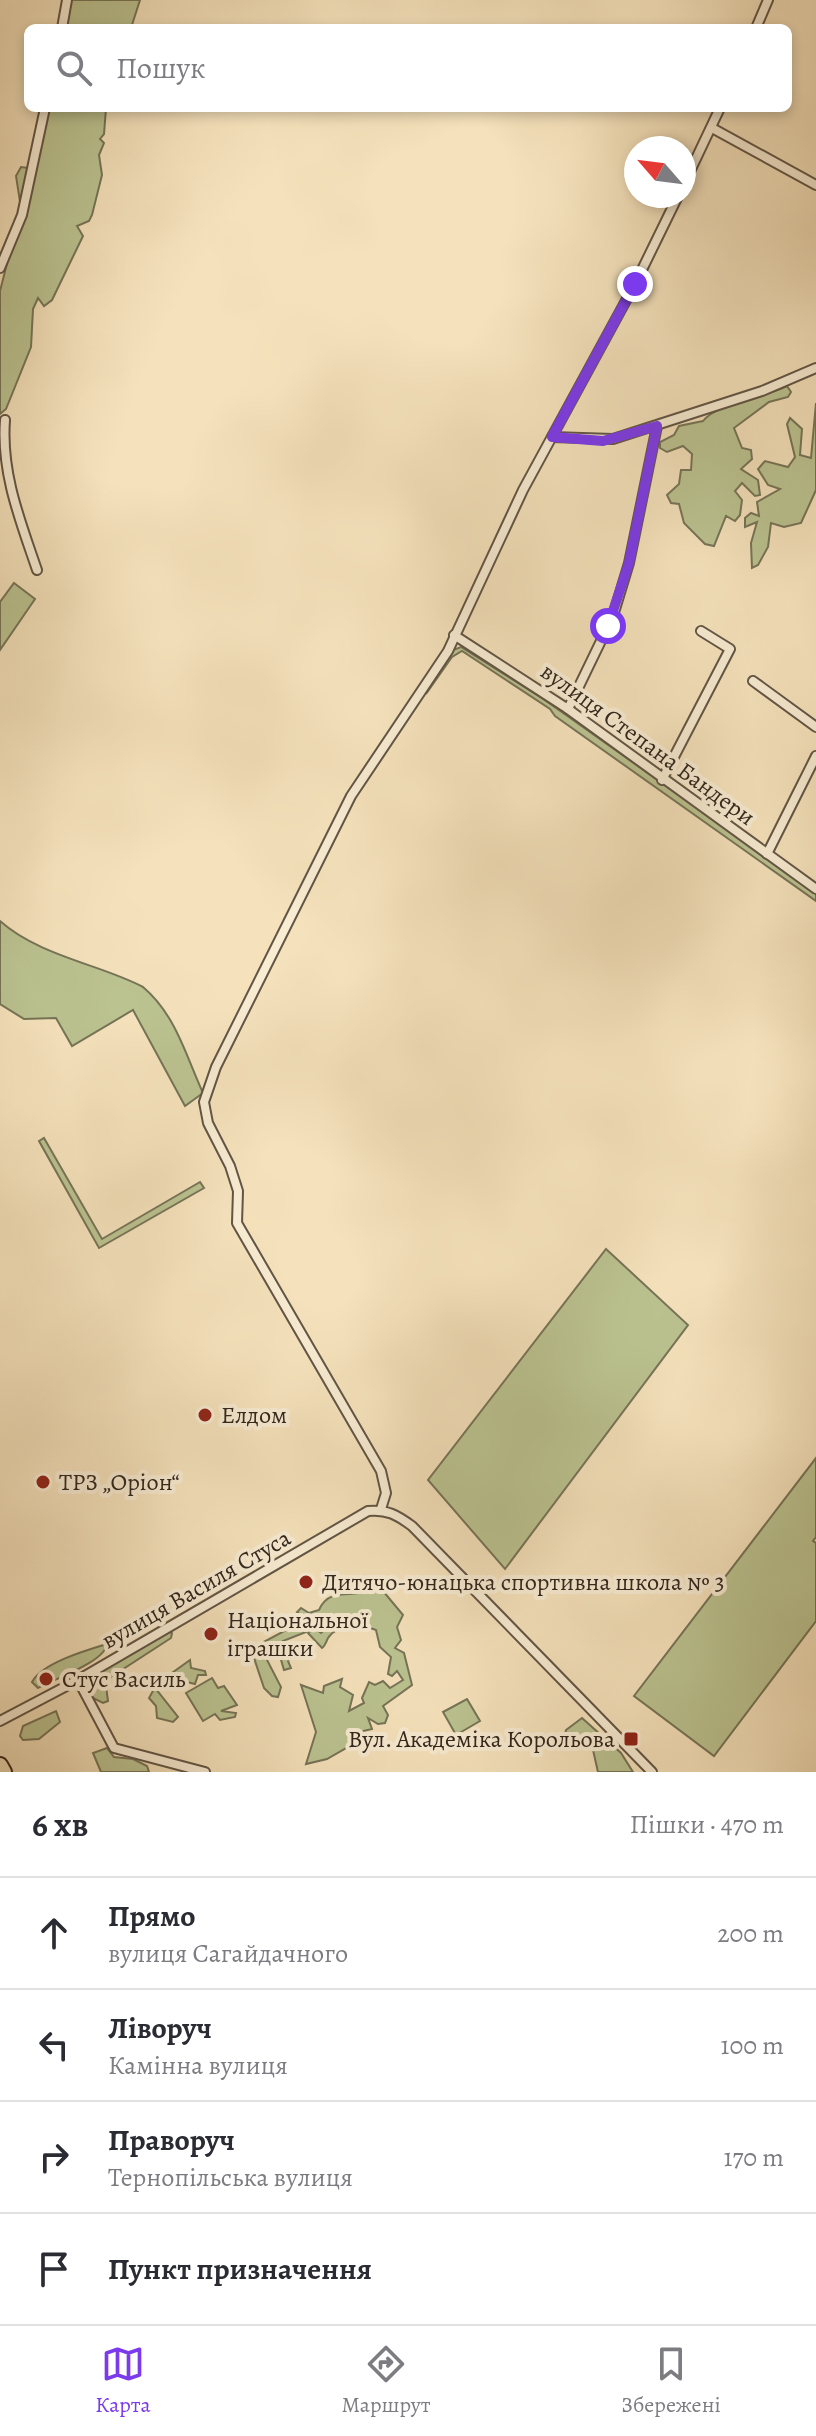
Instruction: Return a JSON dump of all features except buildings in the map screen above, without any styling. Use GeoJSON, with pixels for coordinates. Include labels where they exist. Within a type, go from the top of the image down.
{"type":"FeatureCollection","features":[{"type":"Feature","properties":{"kind":"highway"},"geometry":{"type":"LineString","coordinates":[[0,1765],[4,1772]]}},
{"type":"Feature","properties":{"kind":"street"},"geometry":{"type":"LineString","coordinates":[[758,24],[768,0]]}},
{"type":"Feature","properties":{"kind":"street"},"geometry":{"type":"LineString","coordinates":[[62,24],[65,1]]}},
{"type":"Feature","properties":{"kind":"street"},"geometry":{"type":"LineString","coordinates":[[0,268],[22,215],[44,112]]}},
{"type":"Feature","properties":{"kind":"street"},"geometry":{"type":"LineString","coordinates":[[696,160],[718,112]]}},
{"type":"Feature","properties":{"kind":"street"},"geometry":{"type":"LineString","coordinates":[[712,128],[816,185]]}},
{"type":"Feature","properties":{"kind":"street"},"geometry":{"type":"LineString","coordinates":[[652,1772],[412,1526],[381,1509],[386,1493],[381,1471],[237,1223],[238,1191],[230,1166],[208,1123],[204,1102],[216,1067],[351,796],[448,651],[498,541],[672,208]]}},
{"type":"Feature","properties":{"kind":"street"},"geometry":{"type":"LineString","coordinates":[[552,437],[603,441],[774,387],[816,368]]}},
{"type":"Feature","properties":{"kind":"street"},"geometry":{"type":"LineString","coordinates":[[5,420],[3,450],[10,488],[37,570]]}},
{"type":"Feature","properties":{"kind":"street"},"geometry":{"type":"LineString","coordinates":[[568,709],[613,616],[629,563],[657,426]]}},
{"type":"Feature","properties":{"kind":"street"},"geometry":{"type":"LineString","coordinates":[[662,780],[730,649],[701,631]]}},
{"type":"Feature","properties":{"kind":"street","name":"вулиця Степана Бандери"},"geometry":{"type":"LineString","coordinates":[[454,635],[568,709],[816,889]]}},
{"type":"Feature","properties":{"kind":"street"},"geometry":{"type":"LineString","coordinates":[[753,681],[816,727]]}},
{"type":"Feature","properties":{"kind":"street"},"geometry":{"type":"LineString","coordinates":[[767,854],[816,756]]}},
{"type":"Feature","properties":{"kind":"street","name":"вулиця Василя Стуса"},"geometry":{"type":"LineString","coordinates":[[0,1721],[78,1680],[368,1511],[381,1509]]}},
{"type":"Feature","properties":{"kind":"street"},"geometry":{"type":"LineString","coordinates":[[78,1680],[114,1748],[205,1772]]}},
{"type":"Feature","properties":{"kind":"green space"},"geometry":{"type":"Polygon","coordinates":[[[70,0],[140,0],[132,24],[61,24],[70,0]]]}},
{"type":"Feature","properties":{"kind":"green space"},"geometry":{"type":"Polygon","coordinates":[[[46,112],[106,112],[104,134],[100,139],[104,143],[99,155],[102,175],[92,215],[89,221],[77,226],[83,236],[52,300],[44,306],[38,298],[33,309],[31,347],[6,409],[0,414],[0,291],[21,208],[16,176],[21,167],[28,168],[46,112]]]}},
{"type":"Feature","properties":{"kind":"green space"},"geometry":{"type":"Polygon","coordinates":[[[787,386],[791,392],[788,397],[769,402],[734,428],[742,448],[751,450],[752,459],[741,469],[758,480],[760,495],[755,496],[742,483],[735,491],[742,500],[740,515],[735,521],[726,516],[714,546],[705,544],[684,523],[679,504],[671,503],[667,495],[679,484],[681,470],[691,470],[692,454],[683,446],[667,452],[660,448],[660,442],[674,435],[679,426],[703,421],[729,405],[787,386]]]}},
{"type":"Feature","properties":{"kind":"green space"},"geometry":{"type":"Polygon","coordinates":[[[816,403],[816,490],[801,523],[784,527],[771,523],[768,547],[758,565],[752,568],[751,543],[757,522],[745,527],[745,518],[751,513],[759,516],[757,502],[780,489],[768,485],[758,469],[765,461],[788,467],[795,457],[787,424],[790,418],[802,429],[800,455],[811,458],[816,403]]]}},
{"type":"Feature","properties":{"kind":"green space"},"geometry":{"type":"Polygon","coordinates":[[[14,583],[35,599],[0,650],[0,602],[14,583]]]}},
{"type":"Feature","properties":{"kind":"green space"},"geometry":{"type":"Polygon","coordinates":[[[461,647],[542,698],[789,873],[816,893],[816,901],[555,716],[550,709],[462,651],[452,657],[426,694],[453,650],[461,647]]]}},
{"type":"Feature","properties":{"kind":"green space"},"geometry":{"type":"Polygon","coordinates":[[[0,921],[33,943],[143,987],[172,1023],[203,1093],[185,1106],[133,1010],[72,1046],[56,1018],[24,1019],[0,1004],[0,921]]]}},
{"type":"Feature","properties":{"kind":"green space"},"geometry":{"type":"Polygon","coordinates":[[[44,1138],[102,1239],[200,1182],[204,1188],[99,1248],[39,1141],[44,1138]]]}},
{"type":"Feature","properties":{"kind":"green space"},"geometry":{"type":"Polygon","coordinates":[[[606,1249],[688,1325],[505,1569],[428,1480],[606,1249]]]}},
{"type":"Feature","properties":{"kind":"green space"},"geometry":{"type":"Polygon","coordinates":[[[816,1458],[816,1537],[813,1541],[816,1543],[816,1621],[714,1756],[634,1696],[816,1458]]]}},
{"type":"Feature","properties":{"kind":"green space"},"geometry":{"type":"Polygon","coordinates":[[[373,1589],[383,1591],[403,1615],[397,1627],[401,1640],[395,1648],[404,1653],[412,1685],[383,1706],[388,1715],[385,1723],[378,1724],[368,1718],[372,1729],[363,1731],[360,1740],[327,1759],[306,1764],[316,1732],[301,1685],[323,1693],[324,1686],[342,1679],[340,1687],[353,1695],[349,1711],[364,1703],[362,1698],[369,1682],[375,1685],[383,1681],[390,1688],[403,1680],[397,1671],[392,1676],[388,1674],[391,1657],[380,1647],[376,1630],[358,1627],[337,1630],[322,1648],[308,1633],[314,1628],[321,1633],[330,1625],[322,1622],[317,1626],[297,1612],[301,1608],[309,1613],[319,1610],[324,1602],[336,1595],[373,1589]]]}},
{"type":"Feature","properties":{"kind":"green space"},"geometry":{"type":"Polygon","coordinates":[[[299,1623],[307,1626],[306,1632],[283,1641],[291,1655],[288,1661],[291,1668],[284,1670],[277,1646],[265,1656],[281,1687],[278,1697],[272,1696],[264,1688],[253,1655],[258,1645],[299,1623]]]}},
{"type":"Feature","properties":{"kind":"green space"},"geometry":{"type":"Polygon","coordinates":[[[167,1631],[172,1633],[171,1638],[111,1677],[106,1686],[108,1701],[103,1703],[89,1696],[86,1678],[167,1631]]]}},
{"type":"Feature","properties":{"kind":"green space"},"geometry":{"type":"Polygon","coordinates":[[[107,1644],[98,1657],[78,1669],[38,1688],[32,1682],[55,1663],[107,1644]]]}},
{"type":"Feature","properties":{"kind":"green space"},"geometry":{"type":"Polygon","coordinates":[[[190,1660],[191,1668],[205,1671],[206,1675],[198,1675],[195,1684],[183,1681],[156,1689],[178,1717],[173,1722],[157,1718],[156,1706],[149,1698],[154,1689],[151,1688],[190,1660]]]}},
{"type":"Feature","properties":{"kind":"green space"},"geometry":{"type":"Polygon","coordinates":[[[212,1678],[218,1688],[224,1686],[237,1705],[221,1711],[236,1713],[235,1717],[220,1720],[215,1714],[203,1721],[186,1693],[212,1678]]]}},
{"type":"Feature","properties":{"kind":"green space"},"geometry":{"type":"Polygon","coordinates":[[[467,1699],[480,1721],[456,1735],[443,1712],[467,1699]]]}},
{"type":"Feature","properties":{"kind":"green space"},"geometry":{"type":"Polygon","coordinates":[[[56,1711],[60,1722],[39,1739],[23,1740],[20,1736],[23,1726],[56,1711]]]}},
{"type":"Feature","properties":{"kind":"green space"},"geometry":{"type":"Polygon","coordinates":[[[582,1718],[621,1753],[633,1772],[598,1772],[593,1750],[575,1741],[563,1744],[566,1730],[582,1718]]]}},
{"type":"Feature","properties":{"kind":"green space"},"geometry":{"type":"Polygon","coordinates":[[[107,1748],[114,1757],[133,1759],[147,1766],[149,1772],[101,1772],[93,1753],[107,1748]]]}},
{"type":"Feature","properties":{"kind":"place","name":"Елдом"},"geometry":{"type":"Point","coordinates":[205,1415]}},
{"type":"Feature","properties":{"kind":"place","name":"ТРЗ „Оріон“"},"geometry":{"type":"Point","coordinates":[43,1482]}},
{"type":"Feature","properties":{"kind":"place","name":"Дитячо-юнацька спортивна школа № 3"},"geometry":{"type":"Point","coordinates":[306,1582]}},
{"type":"Feature","properties":{"kind":"place","name":"Національної іграшки"},"geometry":{"type":"Point","coordinates":[211,1634]}},
{"type":"Feature","properties":{"kind":"place","name":"Стус Василь"},"geometry":{"type":"Point","coordinates":[46,1679]}},
{"type":"Feature","properties":{"kind":"place","name":"Вул. Академіка Корольова"},"geometry":{"type":"Point","coordinates":[631,1739]}},
{"type":"Feature","properties":{"kind":"route"},"geometry":{"type":"LineString","coordinates":[[608,626],[629,563],[657,426],[603,441],[552,437],[635,284]]}}]}
